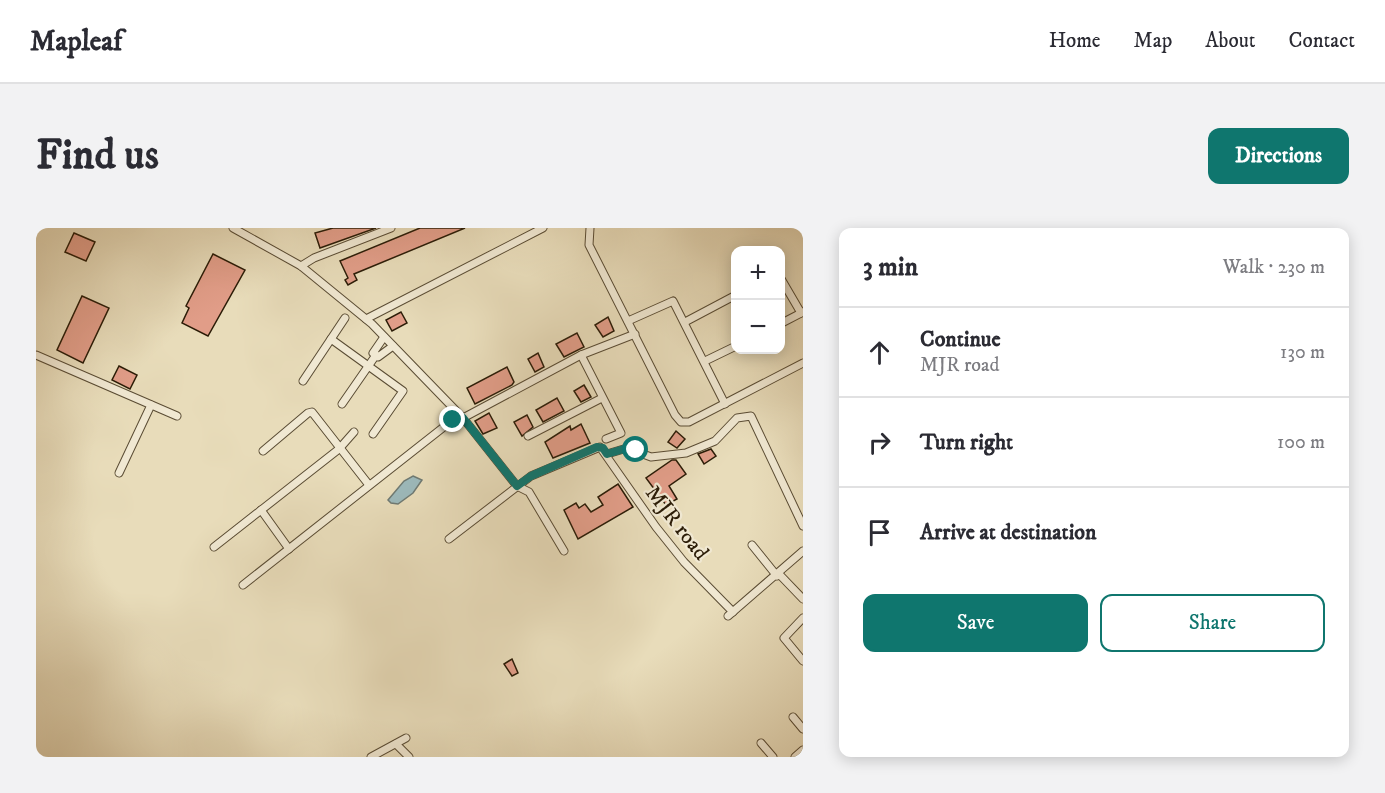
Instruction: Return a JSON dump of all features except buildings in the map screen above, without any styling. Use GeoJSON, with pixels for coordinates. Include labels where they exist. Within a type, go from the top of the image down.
{"type":"FeatureCollection","features":[{"type":"Feature","properties":{"kind":"street"},"geometry":{"type":"LineString","coordinates":[[233,228],[302,266],[366,319],[461,416],[517,486],[529,492],[564,551]]}},
{"type":"Feature","properties":{"kind":"street"},"geometry":{"type":"LineString","coordinates":[[302,266],[314,258],[391,228]]}},
{"type":"Feature","properties":{"kind":"street"},"geometry":{"type":"LineString","coordinates":[[366,319],[543,228]]}},
{"type":"Feature","properties":{"kind":"street"},"geometry":{"type":"LineString","coordinates":[[590,228],[589,245],[677,419],[689,422],[803,363]]}},
{"type":"Feature","properties":{"kind":"street"},"geometry":{"type":"LineString","coordinates":[[785,285],[802,313],[785,322]]}},
{"type":"Feature","properties":{"kind":"street"},"geometry":{"type":"LineString","coordinates":[[686,322],[731,297]]}},
{"type":"Feature","properties":{"kind":"street"},"geometry":{"type":"LineString","coordinates":[[628,321],[673,300],[725,404]]}},
{"type":"Feature","properties":{"kind":"street"},"geometry":{"type":"LineString","coordinates":[[303,381],[345,318]]}},
{"type":"Feature","properties":{"kind":"street"},"geometry":{"type":"LineString","coordinates":[[243,585],[369,485],[461,416],[581,355],[635,334]]}},
{"type":"Feature","properties":{"kind":"street"},"geometry":{"type":"LineString","coordinates":[[342,404],[376,355],[374,353],[384,337]]}},
{"type":"Feature","properties":{"kind":"street"},"geometry":{"type":"LineString","coordinates":[[331,339],[403,391],[373,434]]}},
{"type":"Feature","properties":{"kind":"street"},"geometry":{"type":"LineString","coordinates":[[376,355],[378,357],[393,346]]}},
{"type":"Feature","properties":{"kind":"street"},"geometry":{"type":"LineString","coordinates":[[705,362],[731,348]]}},
{"type":"Feature","properties":{"kind":"street"},"geometry":{"type":"LineString","coordinates":[[36,355],[177,416]]}},
{"type":"Feature","properties":{"kind":"street"},"geometry":{"type":"LineString","coordinates":[[581,355],[621,433],[606,439]]}},
{"type":"Feature","properties":{"kind":"street"},"geometry":{"type":"LineString","coordinates":[[528,436],[602,398]]}},
{"type":"Feature","properties":{"kind":"street"},"geometry":{"type":"LineString","coordinates":[[119,473],[151,405]]}},
{"type":"Feature","properties":{"kind":"street"},"geometry":{"type":"LineString","coordinates":[[263,451],[310,412],[369,485]]}},
{"type":"Feature","properties":{"kind":"street"},"geometry":{"type":"LineString","coordinates":[[449,539],[531,476],[597,447],[603,448],[607,454],[627,448],[651,458],[686,453],[715,441],[737,417],[747,414],[753,419],[803,526]]}},
{"type":"Feature","properties":{"kind":"street"},"geometry":{"type":"LineString","coordinates":[[214,548],[339,448],[354,432]]}},
{"type":"Feature","properties":{"kind":"street","name":"MJR road"},"geometry":{"type":"LineString","coordinates":[[607,454],[656,527],[730,614],[778,575]]}},
{"type":"Feature","properties":{"kind":"street"},"geometry":{"type":"LineString","coordinates":[[261,510],[289,549]]}},
{"type":"Feature","properties":{"kind":"street"},"geometry":{"type":"LineString","coordinates":[[752,545],[803,599]]}},
{"type":"Feature","properties":{"kind":"street"},"geometry":{"type":"LineString","coordinates":[[778,575],[803,551]]}},
{"type":"Feature","properties":{"kind":"street"},"geometry":{"type":"LineString","coordinates":[[803,618],[784,638],[803,661]]}},
{"type":"Feature","properties":{"kind":"street"},"geometry":{"type":"LineString","coordinates":[[793,717],[803,729]]}},
{"type":"Feature","properties":{"kind":"street"},"geometry":{"type":"LineString","coordinates":[[371,757],[406,738]]}},
{"type":"Feature","properties":{"kind":"street"},"geometry":{"type":"LineString","coordinates":[[761,743],[773,757]]}},
{"type":"Feature","properties":{"kind":"street"},"geometry":{"type":"LineString","coordinates":[[396,744],[409,757]]}},
{"type":"Feature","properties":{"kind":"street"},"geometry":{"type":"LineString","coordinates":[[795,757],[803,750]]}},
{"type":"Feature","properties":{"kind":"water"},"geometry":{"type":"Polygon","coordinates":[[[413,476],[422,480],[413,493],[398,504],[391,503],[388,500],[404,481],[413,476]]]}},
{"type":"Feature","properties":{"kind":"route"},"geometry":{"type":"LineString","coordinates":[[453,420],[459,415],[463,418],[517,486],[531,476],[597,447],[603,448],[607,454],[627,448],[636,450]]}}]}
